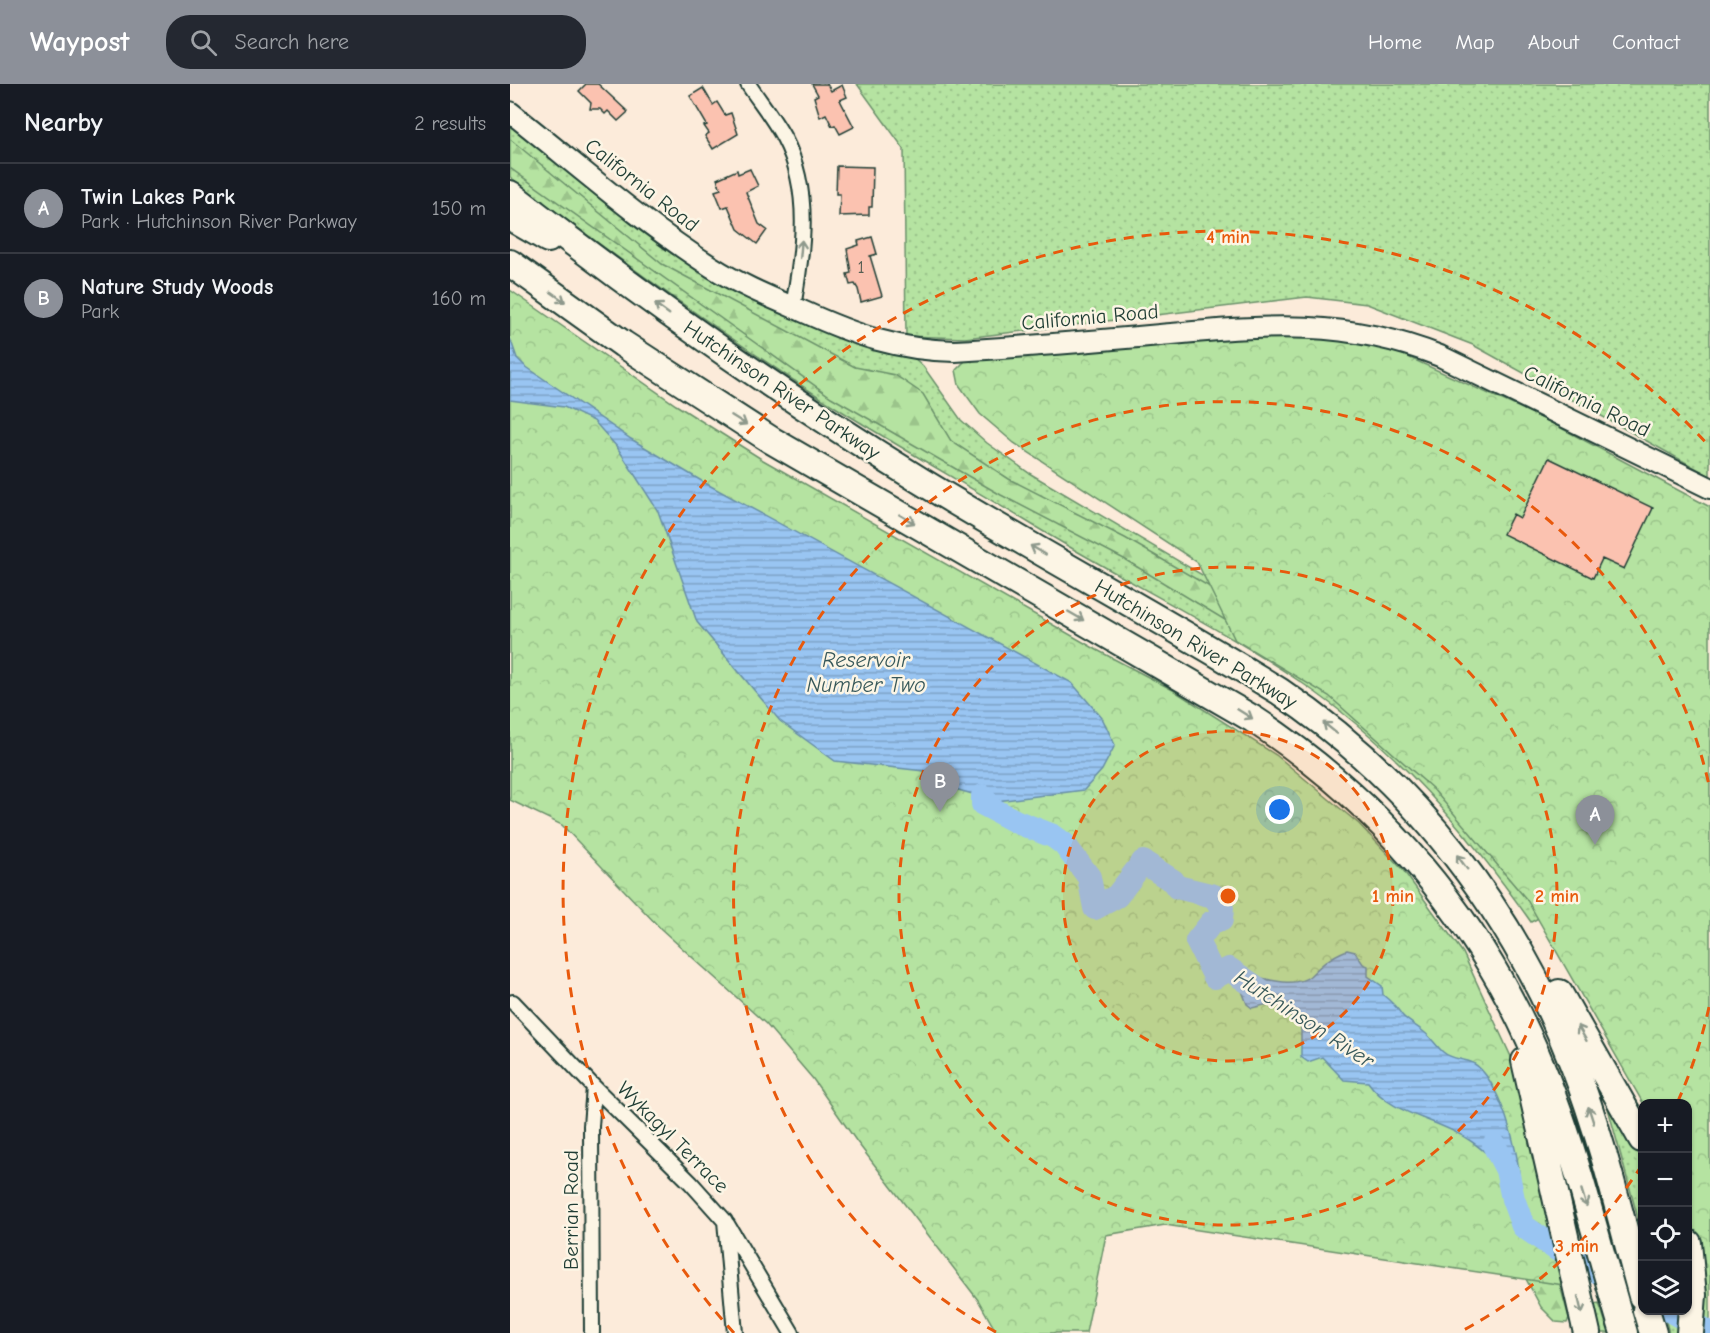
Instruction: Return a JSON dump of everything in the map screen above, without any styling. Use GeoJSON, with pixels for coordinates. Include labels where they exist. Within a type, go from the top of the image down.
{"type":"FeatureCollection","features":[{"type":"Feature","properties":{"kind":"highway","name":"Hutchinson River Parkway"},"geometry":{"type":"LineString","coordinates":[[510,194],[716,348],[878,454],[1259,679],[1314,715],[1375,766],[1412,803],[1457,856],[1495,910],[1540,990],[1574,1067],[1591,1115],[1638,1280]]}},
{"type":"Feature","properties":{"kind":"highway"},"geometry":{"type":"LineString","coordinates":[[510,217],[617,276]]}},
{"type":"Feature","properties":{"kind":"highway","name":"Hutchinson River Parkway"},"geometry":{"type":"LineString","coordinates":[[510,263],[624,344],[753,429],[1232,706],[1295,747],[1370,811],[1421,865],[1471,931],[1514,1005],[1553,1096],[1624,1333]]}},
{"type":"Feature","properties":{"kind":"highway"},"geometry":{"type":"LineString","coordinates":[[1495,910],[1550,978],[1638,1132]]}},
{"type":"Feature","properties":{"kind":"highway"},"geometry":{"type":"LineString","coordinates":[[1514,1005],[1587,1333]]}},
{"type":"Feature","properties":{"kind":"highway"},"geometry":{"type":"LineString","coordinates":[[1690,1261],[1691,1326]]}},
{"type":"Feature","properties":{"kind":"main road","name":"California Road"},"geometry":{"type":"LineString","coordinates":[[510,112],[690,253],[733,279],[869,339],[911,349],[938,351],[1280,326],[1336,328],[1400,341],[1440,356],[1710,488]]}},
{"type":"Feature","properties":{"kind":"street"},"geometry":{"type":"LineString","coordinates":[[748,84],[784,137],[799,173],[803,233],[793,307]]}},
{"type":"Feature","properties":{"kind":"street","name":"Wykagyl Terrace"},"geometry":{"type":"LineString","coordinates":[[513,1002],[594,1087],[691,1183],[725,1221],[735,1333]]}},
{"type":"Feature","properties":{"kind":"street","name":"Berrian Road"},"geometry":{"type":"LineString","coordinates":[[592,1333],[591,1126],[594,1087]]}},
{"type":"Feature","properties":{"kind":"street"},"geometry":{"type":"LineString","coordinates":[[725,1221],[792,1333]]}},
{"type":"Feature","properties":{"kind":"green space"},"geometry":{"type":"Polygon","coordinates":[[[857,84],[1710,84],[1710,476],[1473,345],[1367,304],[1307,297],[965,338],[906,336],[904,149],[857,84]]]}},
{"type":"Feature","properties":{"kind":"green space"},"geometry":{"type":"Polygon","coordinates":[[[510,119],[689,260],[887,351],[914,358],[923,366],[961,420],[987,443],[1029,473],[1238,596],[1614,879],[1531,922],[1481,855],[1427,792],[1368,734],[1336,708],[1269,661],[1234,640],[1060,542],[852,418],[652,282],[510,177],[510,119]]]}},
{"type":"Feature","properties":{"kind":"green space"},"geometry":{"type":"Polygon","coordinates":[[[510,139],[662,264],[855,367],[895,375],[923,394],[951,441],[1009,479],[1125,538],[1319,650],[1273,649],[1124,559],[1001,495],[831,397],[510,168],[510,139]]]}},
{"type":"Feature","properties":{"kind":"green space"},"geometry":{"type":"Polygon","coordinates":[[[510,290],[676,405],[763,460],[1097,650],[1173,690],[1276,755],[1359,824],[1403,870],[1463,953],[1513,1061],[1536,1141],[1564,1285],[1165,1225],[1106,1235],[1086,1333],[997,1333],[978,1300],[857,1142],[813,1079],[766,1024],[661,929],[562,825],[510,800],[510,290]]]}},
{"type":"Feature","properties":{"kind":"green space"},"geometry":{"type":"Polygon","coordinates":[[[1268,334],[1313,335],[1395,351],[1544,419],[1710,507],[1710,1333],[1698,1333],[1702,1265],[1692,1224],[1692,1099],[1641,1099],[1527,900],[1433,789],[1329,696],[1235,640],[1197,562],[1014,443],[980,414],[959,385],[956,370],[967,359],[1268,334]]]}},
{"type":"Feature","properties":{"kind":"green space"},"geometry":{"type":"Polygon","coordinates":[[[1609,1089],[1638,1144],[1638,1218],[1603,1090],[1609,1089]]]}},
{"type":"Feature","properties":{"kind":"green space"},"geometry":{"type":"Polygon","coordinates":[[[1511,1251],[1552,1256],[1569,1318],[1567,1323],[1556,1322],[1541,1307],[1511,1251]]]}},
{"type":"Feature","properties":{"kind":"green space"},"geometry":{"type":"Polygon","coordinates":[[[1599,1303],[1609,1333],[1597,1333],[1593,1304],[1599,1303]]]}},
{"type":"Feature","properties":{"kind":"green space"},"geometry":{"type":"Polygon","coordinates":[[[1664,1315],[1686,1315],[1684,1333],[1669,1333],[1664,1315]]]}},
{"type":"Feature","properties":{"kind":"water","name":"Reservoir Number Two"},"geometry":{"type":"Polygon","coordinates":[[[510,338],[517,358],[525,366],[631,439],[705,483],[1072,683],[1102,718],[1115,745],[1102,770],[1084,790],[997,801],[948,787],[924,771],[835,761],[780,721],[697,622],[658,511],[617,447],[594,421],[564,407],[510,400],[510,338]]]}},
{"type":"Feature","properties":{"kind":"water"},"geometry":{"type":"Polygon","coordinates":[[[1347,950],[1355,952],[1363,964],[1368,966],[1368,976],[1382,986],[1383,995],[1404,1017],[1427,1034],[1440,1050],[1446,1055],[1473,1063],[1482,1071],[1499,1099],[1506,1117],[1519,1169],[1519,1182],[1480,1148],[1454,1131],[1400,1109],[1377,1093],[1368,1082],[1344,1080],[1322,1057],[1308,1062],[1301,1057],[1301,1023],[1282,1012],[1277,1002],[1252,1008],[1247,1004],[1236,975],[1242,973],[1277,981],[1295,982],[1310,976],[1327,961],[1347,950]]]}},
{"type":"Feature","properties":{"kind":"building"},"geometry":{"type":"Polygon","coordinates":[[[586,84],[598,84],[628,112],[618,121],[608,111],[605,114],[600,109],[590,109],[591,103],[579,91],[586,84]]]}},
{"type":"Feature","properties":{"kind":"building"},"geometry":{"type":"Polygon","coordinates":[[[812,84],[827,84],[831,91],[842,85],[847,97],[840,100],[854,127],[840,134],[835,125],[832,126],[826,114],[820,117],[814,97],[818,95],[812,84]]]}},
{"type":"Feature","properties":{"kind":"building"},"geometry":{"type":"Polygon","coordinates":[[[703,88],[713,105],[717,102],[725,115],[731,113],[738,134],[713,149],[705,136],[709,133],[704,126],[707,125],[690,96],[703,88]]]}},
{"type":"Feature","properties":{"kind":"building"},"geometry":{"type":"Polygon","coordinates":[[[837,166],[873,167],[872,207],[869,207],[869,215],[839,216],[840,194],[836,194],[837,166]]]}},
{"type":"Feature","properties":{"kind":"building"},"geometry":{"type":"Polygon","coordinates":[[[750,169],[758,186],[746,192],[759,224],[767,230],[757,244],[738,229],[728,206],[722,208],[715,191],[721,189],[717,179],[737,170],[738,174],[750,169]]]}},
{"type":"Feature","properties":{"kind":"building"},"geometry":{"type":"Polygon","coordinates":[[[872,237],[877,254],[870,256],[882,296],[861,302],[858,289],[855,284],[850,285],[847,274],[851,273],[847,249],[859,245],[858,241],[872,237]]]}},
{"type":"Feature","properties":{"kind":"building"},"geometry":{"type":"Polygon","coordinates":[[[1549,458],[1653,508],[1624,569],[1602,559],[1593,578],[1503,534],[1513,514],[1520,518],[1549,458]]]}},
{"type":"Feature","properties":{"kind":"waterway","name":"Hutchinson River"},"geometry":{"type":"LineString","coordinates":[[983,796],[983,804],[1017,822],[1053,836],[1064,844],[1089,877],[1095,908],[1117,896],[1143,862],[1173,881],[1177,887],[1214,896],[1222,908],[1221,920],[1212,922],[1197,941],[1215,977],[1229,969],[1263,992]]}},
{"type":"Feature","properties":{"kind":"waterway","name":"Hutchinson River"},"geometry":{"type":"LineString","coordinates":[[1494,1145],[1507,1170],[1513,1199],[1523,1226],[1558,1250],[1638,1294]]}},
{"type":"Feature","properties":{"kind":"waterway","name":"Hutchinson River"},"geometry":{"type":"LineString","coordinates":[[1678,1315],[1710,1333]]}},
{"type":"Feature","properties":{"kind":"place","name":"Nature Study Woods"},"geometry":{"type":"Point","coordinates":[940,812]}},
{"type":"Feature","properties":{"kind":"place","name":"Twin Lakes Park"},"geometry":{"type":"Point","coordinates":[1595,845]}}]}
